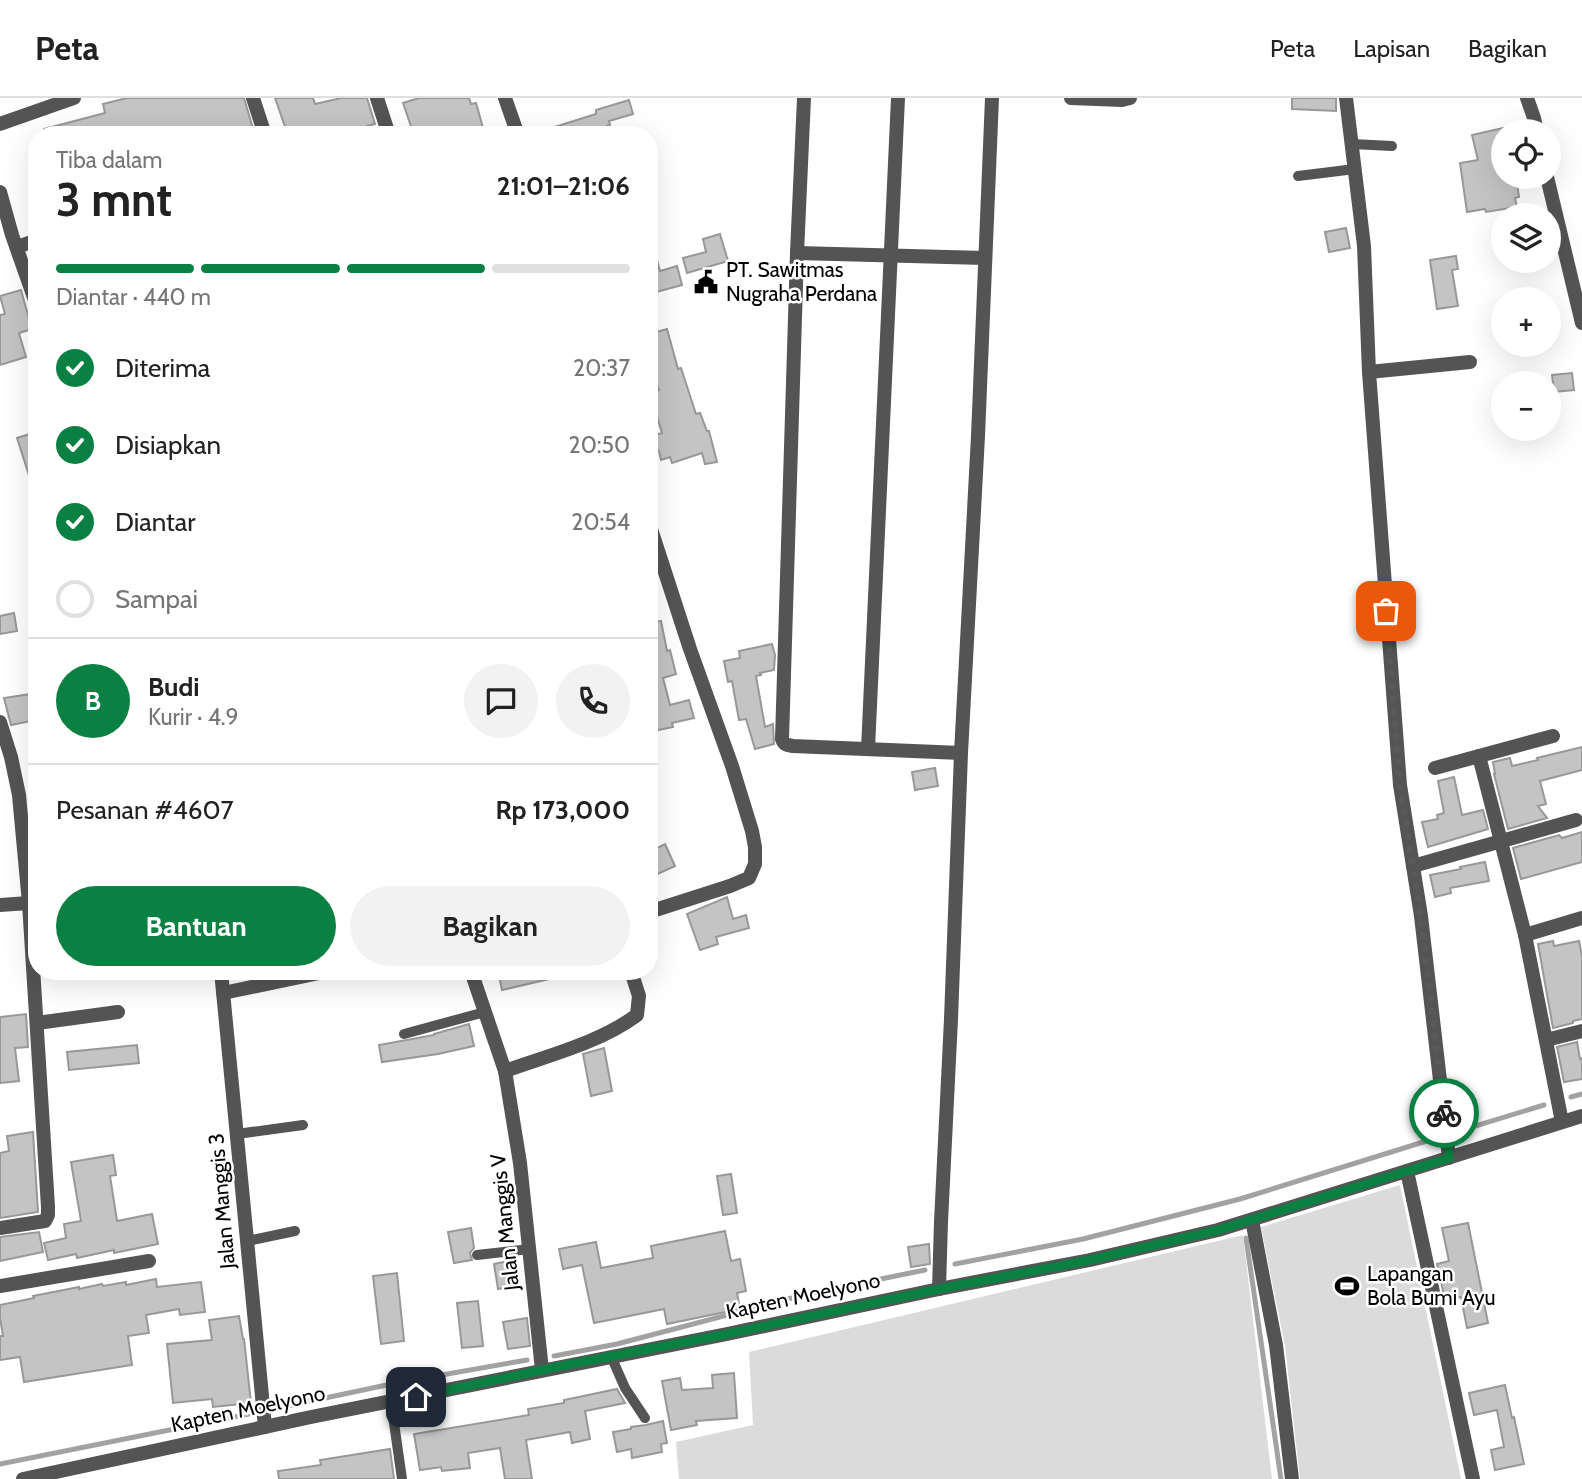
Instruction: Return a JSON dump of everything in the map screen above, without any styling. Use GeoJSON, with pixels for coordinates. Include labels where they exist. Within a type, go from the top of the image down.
{"type":"FeatureCollection","features":[{"type":"Feature","properties":{"kind":"street"},"geometry":{"type":"LineString","coordinates":[[0,124],[74,98]]}},
{"type":"Feature","properties":{"kind":"street"},"geometry":{"type":"LineString","coordinates":[[253,98],[262,126]]}},
{"type":"Feature","properties":{"kind":"street"},"geometry":{"type":"LineString","coordinates":[[377,98],[386,126]]}},
{"type":"Feature","properties":{"kind":"street"},"geometry":{"type":"LineString","coordinates":[[505,98],[515,126]]}},
{"type":"Feature","properties":{"kind":"street"},"geometry":{"type":"LineString","coordinates":[[804,98],[782,739],[787,745],[793,746],[961,753]]}},
{"type":"Feature","properties":{"kind":"street"},"geometry":{"type":"LineString","coordinates":[[868,749],[898,98]]}},
{"type":"Feature","properties":{"kind":"street"},"geometry":{"type":"LineString","coordinates":[[939,1289],[992,98]]}},
{"type":"Feature","properties":{"kind":"street"},"geometry":{"type":"LineString","coordinates":[[1071,98],[1130,98]]}},
{"type":"Feature","properties":{"kind":"street"},"geometry":{"type":"LineString","coordinates":[[1346,98],[1364,246],[1369,372],[1400,785],[1422,929],[1449,1158]]}},
{"type":"Feature","properties":{"kind":"street"},"geometry":{"type":"LineString","coordinates":[[1527,98],[1533,119]]}},
{"type":"Feature","properties":{"kind":"street"},"geometry":{"type":"LineString","coordinates":[[1550,189],[1582,323]]}},
{"type":"Feature","properties":{"kind":"street"},"geometry":{"type":"LineString","coordinates":[[0,192],[28,281]]}},
{"type":"Feature","properties":{"kind":"street"},"geometry":{"type":"LineString","coordinates":[[16,247],[28,243]]}},
{"type":"Feature","properties":{"kind":"street"},"geometry":{"type":"LineString","coordinates":[[797,253],[985,258]]}},
{"type":"Feature","properties":{"kind":"street"},"geometry":{"type":"LineString","coordinates":[[1369,372],[1470,362]]}},
{"type":"Feature","properties":{"kind":"street"},"geometry":{"type":"LineString","coordinates":[[658,549],[732,766],[755,847],[755,864],[749,878],[658,909]]}},
{"type":"Feature","properties":{"kind":"street"},"geometry":{"type":"LineString","coordinates":[[0,722],[19,795],[28,892]]}},
{"type":"Feature","properties":{"kind":"street"},"geometry":{"type":"LineString","coordinates":[[1435,768],[1553,736]]}},
{"type":"Feature","properties":{"kind":"street"},"geometry":{"type":"LineString","coordinates":[[1479,756],[1525,935],[1562,1122]]}},
{"type":"Feature","properties":{"kind":"street"},"geometry":{"type":"LineString","coordinates":[[1413,866],[1576,820]]}},
{"type":"Feature","properties":{"kind":"street"},"geometry":{"type":"LineString","coordinates":[[0,905],[28,903]]}},
{"type":"Feature","properties":{"kind":"street"},"geometry":{"type":"LineString","coordinates":[[1525,935],[1582,918]]}},
{"type":"Feature","properties":{"kind":"street"},"geometry":{"type":"LineString","coordinates":[[0,1228],[40,1223],[45,1221],[48,1215],[34,980]]}},
{"type":"Feature","properties":{"kind":"street","name":"Jalan Manggis 3"},"geometry":{"type":"LineString","coordinates":[[222,980],[265,1427]]}},
{"type":"Feature","properties":{"kind":"street"},"geometry":{"type":"LineString","coordinates":[[223,993],[286,980]]}},
{"type":"Feature","properties":{"kind":"street","name":"Jalan Manggis V"},"geometry":{"type":"LineString","coordinates":[[474,980],[505,1071],[520,1163],[542,1370]]}},
{"type":"Feature","properties":{"kind":"street"},"geometry":{"type":"LineString","coordinates":[[505,1071],[623,1026],[637,1015],[639,996],[634,980]]}},
{"type":"Feature","properties":{"kind":"street"},"geometry":{"type":"LineString","coordinates":[[37,1023],[118,1012]]}},
{"type":"Feature","properties":{"kind":"street"},"geometry":{"type":"LineString","coordinates":[[1546,1040],[1582,1031]]}},
{"type":"Feature","properties":{"kind":"street","name":"Kapten Moelyono"},"geometry":{"type":"LineString","coordinates":[[29,1478],[542,1370],[1090,1260],[1218,1230],[1582,1116]]}},
{"type":"Feature","properties":{"kind":"street"},"geometry":{"type":"LineString","coordinates":[[1407,1171],[1472,1479]]}},
{"type":"Feature","properties":{"kind":"street"},"geometry":{"type":"LineString","coordinates":[[1252,1220],[1276,1345],[1292,1479]]}},
{"type":"Feature","properties":{"kind":"street"},"geometry":{"type":"LineString","coordinates":[[0,1286],[149,1261]]}},
{"type":"Feature","properties":{"kind":"lane"},"geometry":{"type":"LineString","coordinates":[[1352,145],[1392,146]]}},
{"type":"Feature","properties":{"kind":"lane"},"geometry":{"type":"LineString","coordinates":[[1298,176],[1355,169]]}},
{"type":"Feature","properties":{"kind":"lane"},"geometry":{"type":"LineString","coordinates":[[404,1034],[485,1012]]}},
{"type":"Feature","properties":{"kind":"lane"},"geometry":{"type":"LineString","coordinates":[[237,1135],[303,1125]]}},
{"type":"Feature","properties":{"kind":"lane"},"geometry":{"type":"LineString","coordinates":[[247,1241],[295,1231]]}},
{"type":"Feature","properties":{"kind":"lane"},"geometry":{"type":"LineString","coordinates":[[477,1255],[529,1249]]}},
{"type":"Feature","properties":{"kind":"lane"},"geometry":{"type":"LineString","coordinates":[[611,1356],[625,1388],[646,1418]]}},
{"type":"Feature","properties":{"kind":"lane"},"geometry":{"type":"LineString","coordinates":[[390,1402],[402,1479]]}},
{"type":"Feature","properties":{"kind":"shaded area","name":"Lapangan Bola Bumi Ayu"},"geometry":{"type":"Polygon","coordinates":[[[1400,1185],[1461,1479],[1300,1479],[1285,1346],[1261,1227],[1400,1185]]]}},
{"type":"Feature","properties":{"kind":"shaded area"},"geometry":{"type":"Polygon","coordinates":[[[1243,1235],[1272,1479],[679,1479],[676,1442],[753,1425],[749,1352],[1243,1235]]]}},
{"type":"Feature","properties":{"kind":"building"},"geometry":{"type":"Polygon","coordinates":[[[127,98],[244,98],[252,126],[55,126],[105,113],[103,104],[127,98]]]}},
{"type":"Feature","properties":{"kind":"building"},"geometry":{"type":"Polygon","coordinates":[[[275,98],[313,98],[315,104],[341,98],[367,98],[375,124],[367,126],[285,126],[275,98]]]}},
{"type":"Feature","properties":{"kind":"building"},"geometry":{"type":"Polygon","coordinates":[[[419,98],[469,98],[471,104],[476,103],[482,126],[411,126],[403,103],[419,98]]]}},
{"type":"Feature","properties":{"kind":"building"},"geometry":{"type":"Polygon","coordinates":[[[1292,98],[1336,98],[1336,111],[1292,109],[1292,98]]]}},
{"type":"Feature","properties":{"kind":"building"},"geometry":{"type":"Polygon","coordinates":[[[629,100],[633,114],[609,121],[610,125],[607,126],[558,126],[596,114],[596,110],[629,100]]]}},
{"type":"Feature","properties":{"kind":"building"},"geometry":{"type":"Polygon","coordinates":[[[1491,131],[1491,189],[1518,189],[1519,197],[1515,198],[1516,203],[1491,203],[1491,211],[1486,212],[1485,209],[1467,212],[1460,163],[1478,160],[1472,135],[1491,131]]]}},
{"type":"Feature","properties":{"kind":"building"},"geometry":{"type":"Polygon","coordinates":[[[1346,228],[1350,248],[1329,252],[1325,232],[1346,228]]]}},
{"type":"Feature","properties":{"kind":"building"},"geometry":{"type":"Polygon","coordinates":[[[720,234],[728,261],[687,273],[683,258],[706,252],[703,239],[720,234]]]}},
{"type":"Feature","properties":{"kind":"building"},"geometry":{"type":"Polygon","coordinates":[[[1456,256],[1458,269],[1452,270],[1458,306],[1437,309],[1430,260],[1456,256]]]}},
{"type":"Feature","properties":{"kind":"building"},"geometry":{"type":"Polygon","coordinates":[[[658,264],[660,271],[677,266],[682,285],[658,292],[658,264]]]}},
{"type":"Feature","properties":{"kind":"building"},"geometry":{"type":"Polygon","coordinates":[[[21,290],[28,315],[28,330],[19,333],[26,357],[0,365],[0,315],[5,314],[0,296],[21,290]]]}},
{"type":"Feature","properties":{"kind":"building"},"geometry":{"type":"Polygon","coordinates":[[[667,329],[678,369],[681,368],[696,414],[700,413],[709,431],[717,462],[705,464],[702,453],[672,463],[670,457],[661,460],[658,451],[658,434],[662,433],[658,420],[658,332],[667,329]]]}},
{"type":"Feature","properties":{"kind":"building"},"geometry":{"type":"Polygon","coordinates":[[[1572,373],[1574,390],[1561,391],[1561,374],[1572,373]]]}},
{"type":"Feature","properties":{"kind":"building"},"geometry":{"type":"Polygon","coordinates":[[[28,435],[28,472],[17,438],[28,435]]]}},
{"type":"Feature","properties":{"kind":"building"},"geometry":{"type":"Polygon","coordinates":[[[14,613],[17,631],[0,634],[0,616],[14,613]]]}},
{"type":"Feature","properties":{"kind":"building"},"geometry":{"type":"Polygon","coordinates":[[[661,621],[667,651],[670,650],[676,674],[663,678],[670,705],[689,700],[694,718],[672,723],[673,727],[658,730],[658,622],[661,621]]]}},
{"type":"Feature","properties":{"kind":"building"},"geometry":{"type":"Polygon","coordinates":[[[772,644],[775,655],[774,670],[756,676],[765,727],[773,724],[774,744],[755,749],[746,719],[739,720],[732,681],[728,682],[724,661],[740,658],[739,651],[772,644]]]}},
{"type":"Feature","properties":{"kind":"building"},"geometry":{"type":"Polygon","coordinates":[[[28,694],[28,722],[11,725],[4,698],[28,694]]]}},
{"type":"Feature","properties":{"kind":"building"},"geometry":{"type":"Polygon","coordinates":[[[1582,747],[1582,770],[1540,781],[1546,804],[1538,806],[1547,818],[1508,829],[1493,762],[1510,758],[1512,766],[1582,747]]]}},
{"type":"Feature","properties":{"kind":"building"},"geometry":{"type":"Polygon","coordinates":[[[935,768],[938,786],[915,790],[912,772],[935,768]]]}},
{"type":"Feature","properties":{"kind":"building"},"geometry":{"type":"Polygon","coordinates":[[[1454,777],[1462,815],[1483,810],[1488,829],[1428,847],[1422,822],[1438,819],[1437,815],[1444,813],[1438,781],[1454,777]]]}},
{"type":"Feature","properties":{"kind":"building"},"geometry":{"type":"Polygon","coordinates":[[[1582,832],[1582,862],[1521,879],[1513,848],[1559,835],[1562,838],[1582,832]]]}},
{"type":"Feature","properties":{"kind":"building"},"geometry":{"type":"Polygon","coordinates":[[[665,844],[675,866],[658,874],[658,848],[665,844]]]}},
{"type":"Feature","properties":{"kind":"building"},"geometry":{"type":"Polygon","coordinates":[[[1485,862],[1489,881],[1450,888],[1451,893],[1435,897],[1430,875],[1485,862]]]}},
{"type":"Feature","properties":{"kind":"building"},"geometry":{"type":"Polygon","coordinates":[[[727,897],[733,919],[746,915],[749,928],[716,937],[718,944],[700,950],[687,914],[727,897]]]}},
{"type":"Feature","properties":{"kind":"building"},"geometry":{"type":"Polygon","coordinates":[[[1553,941],[1554,946],[1579,941],[1582,956],[1582,1019],[1553,1028],[1538,944],[1553,941]]]}},
{"type":"Feature","properties":{"kind":"building"},"geometry":{"type":"Polygon","coordinates":[[[500,980],[545,980],[502,990],[500,980]]]}},
{"type":"Feature","properties":{"kind":"building"},"geometry":{"type":"Polygon","coordinates":[[[26,1014],[28,1047],[15,1048],[19,1081],[0,1083],[0,1017],[26,1014]]]}},
{"type":"Feature","properties":{"kind":"building"},"geometry":{"type":"Polygon","coordinates":[[[469,1024],[474,1046],[382,1062],[379,1045],[434,1035],[469,1024]]]}},
{"type":"Feature","properties":{"kind":"building"},"geometry":{"type":"Polygon","coordinates":[[[1577,1042],[1580,1059],[1582,1058],[1582,1079],[1564,1082],[1557,1047],[1577,1042]]]}},
{"type":"Feature","properties":{"kind":"building"},"geometry":{"type":"Polygon","coordinates":[[[137,1045],[139,1063],[69,1070],[67,1052],[137,1045]]]}},
{"type":"Feature","properties":{"kind":"building"},"geometry":{"type":"Polygon","coordinates":[[[604,1048],[612,1091],[591,1096],[583,1054],[604,1048]]]}},
{"type":"Feature","properties":{"kind":"building"},"geometry":{"type":"Polygon","coordinates":[[[33,1132],[38,1212],[0,1218],[0,1153],[9,1151],[7,1136],[33,1132]]]}},
{"type":"Feature","properties":{"kind":"building"},"geometry":{"type":"Polygon","coordinates":[[[113,1155],[116,1175],[110,1176],[117,1221],[152,1214],[158,1244],[114,1253],[114,1250],[77,1258],[76,1254],[48,1260],[44,1243],[66,1238],[64,1224],[81,1221],[71,1162],[113,1155]]]}},
{"type":"Feature","properties":{"kind":"building"},"geometry":{"type":"Polygon","coordinates":[[[731,1174],[737,1213],[723,1215],[717,1176],[731,1174]]]}},
{"type":"Feature","properties":{"kind":"building"},"geometry":{"type":"Polygon","coordinates":[[[1468,1223],[1488,1323],[1467,1328],[1461,1297],[1445,1300],[1437,1264],[1449,1261],[1442,1228],[1468,1223]]]}},
{"type":"Feature","properties":{"kind":"building"},"geometry":{"type":"Polygon","coordinates":[[[471,1228],[474,1248],[470,1253],[472,1260],[454,1263],[448,1232],[471,1228]]]}},
{"type":"Feature","properties":{"kind":"building"},"geometry":{"type":"Polygon","coordinates":[[[725,1231],[731,1261],[740,1259],[746,1291],[737,1293],[740,1309],[667,1324],[664,1309],[594,1323],[582,1265],[563,1269],[559,1249],[596,1242],[601,1268],[653,1258],[651,1246],[725,1231]]]}},
{"type":"Feature","properties":{"kind":"building"},"geometry":{"type":"Polygon","coordinates":[[[39,1232],[43,1252],[0,1261],[0,1237],[39,1232]]]}},
{"type":"Feature","properties":{"kind":"building"},"geometry":{"type":"Polygon","coordinates":[[[929,1244],[930,1264],[911,1267],[908,1247],[929,1244]]]}},
{"type":"Feature","properties":{"kind":"building"},"geometry":{"type":"Polygon","coordinates":[[[513,1260],[518,1285],[498,1289],[494,1264],[513,1260]]]}},
{"type":"Feature","properties":{"kind":"building"},"geometry":{"type":"Polygon","coordinates":[[[397,1273],[404,1341],[381,1344],[373,1276],[397,1273]]]}},
{"type":"Feature","properties":{"kind":"building"},"geometry":{"type":"Polygon","coordinates":[[[156,1279],[157,1287],[201,1282],[205,1312],[180,1315],[179,1309],[146,1315],[149,1333],[128,1336],[132,1365],[24,1382],[20,1357],[0,1360],[0,1336],[3,1336],[0,1305],[79,1287],[126,1282],[126,1285],[156,1279]]]}},
{"type":"Feature","properties":{"kind":"building"},"geometry":{"type":"Polygon","coordinates":[[[478,1301],[483,1346],[462,1348],[457,1303],[478,1301]]]}},
{"type":"Feature","properties":{"kind":"building"},"geometry":{"type":"Polygon","coordinates":[[[239,1316],[251,1403],[213,1407],[212,1399],[173,1403],[167,1344],[212,1340],[209,1320],[239,1316]]]}},
{"type":"Feature","properties":{"kind":"building"},"geometry":{"type":"Polygon","coordinates":[[[527,1318],[530,1346],[508,1349],[503,1322],[527,1318]]]}},
{"type":"Feature","properties":{"kind":"building"},"geometry":{"type":"Polygon","coordinates":[[[734,1373],[737,1418],[696,1421],[697,1425],[671,1430],[662,1381],[680,1378],[682,1390],[713,1388],[712,1375],[734,1373]]]}},
{"type":"Feature","properties":{"kind":"building"},"geometry":{"type":"Polygon","coordinates":[[[1505,1385],[1524,1464],[1495,1470],[1491,1450],[1504,1447],[1497,1410],[1474,1415],[1469,1393],[1505,1385]]]}},
{"type":"Feature","properties":{"kind":"building"},"geometry":{"type":"Polygon","coordinates":[[[617,1389],[625,1403],[585,1411],[590,1439],[572,1443],[570,1432],[526,1440],[532,1479],[505,1479],[500,1448],[468,1453],[470,1468],[442,1471],[441,1467],[420,1470],[414,1434],[529,1415],[528,1409],[617,1389]]]}},
{"type":"Feature","properties":{"kind":"building"},"geometry":{"type":"Polygon","coordinates":[[[663,1421],[667,1443],[661,1444],[662,1452],[632,1458],[631,1449],[617,1452],[613,1432],[663,1421]]]}},
{"type":"Feature","properties":{"kind":"building"},"geometry":{"type":"Polygon","coordinates":[[[390,1449],[394,1479],[279,1479],[278,1471],[321,1465],[320,1460],[390,1449]]]}},
{"type":"Feature","properties":{"kind":"waterway"},"geometry":{"type":"LineString","coordinates":[[1571,1097],[1582,1094]]}},
{"type":"Feature","properties":{"kind":"waterway"},"geometry":{"type":"LineString","coordinates":[[1459,1131],[1544,1105]]}},
{"type":"Feature","properties":{"kind":"waterway"},"geometry":{"type":"LineString","coordinates":[[955,1264],[1083,1239],[1240,1199],[1433,1139]]}},
{"type":"Feature","properties":{"kind":"waterway"},"geometry":{"type":"LineString","coordinates":[[1246,1238],[1281,1479]]}},
{"type":"Feature","properties":{"kind":"waterway"},"geometry":{"type":"LineString","coordinates":[[554,1356],[617,1344],[807,1294],[925,1270]]}},
{"type":"Feature","properties":{"kind":"waterway"},"geometry":{"type":"LineString","coordinates":[[278,1408],[396,1383],[527,1360]]}},
{"type":"Feature","properties":{"kind":"waterway"},"geometry":{"type":"LineString","coordinates":[[0,1464],[249,1414]]}},
{"type":"Feature","properties":{"kind":"way so far"},"geometry":{"type":"LineString","coordinates":[[1386,611],[1400,785],[1421,916],[1444,1113]]}},
{"type":"Feature","properties":{"kind":"place","name":"PT. Sawitmas Nugraha Perdana"},"geometry":{"type":"Point","coordinates":[706,282]}},
{"type":"Feature","properties":{"kind":"place","name":"Lapangan Bola Bumi Ayu"},"geometry":{"type":"Point","coordinates":[1347,1286]}},
{"type":"Feature","properties":{"kind":"route"},"geometry":{"type":"LineString","coordinates":[[416,1397],[1090,1260],[1218,1230],[1449,1158],[1444,1113]]}}]}
